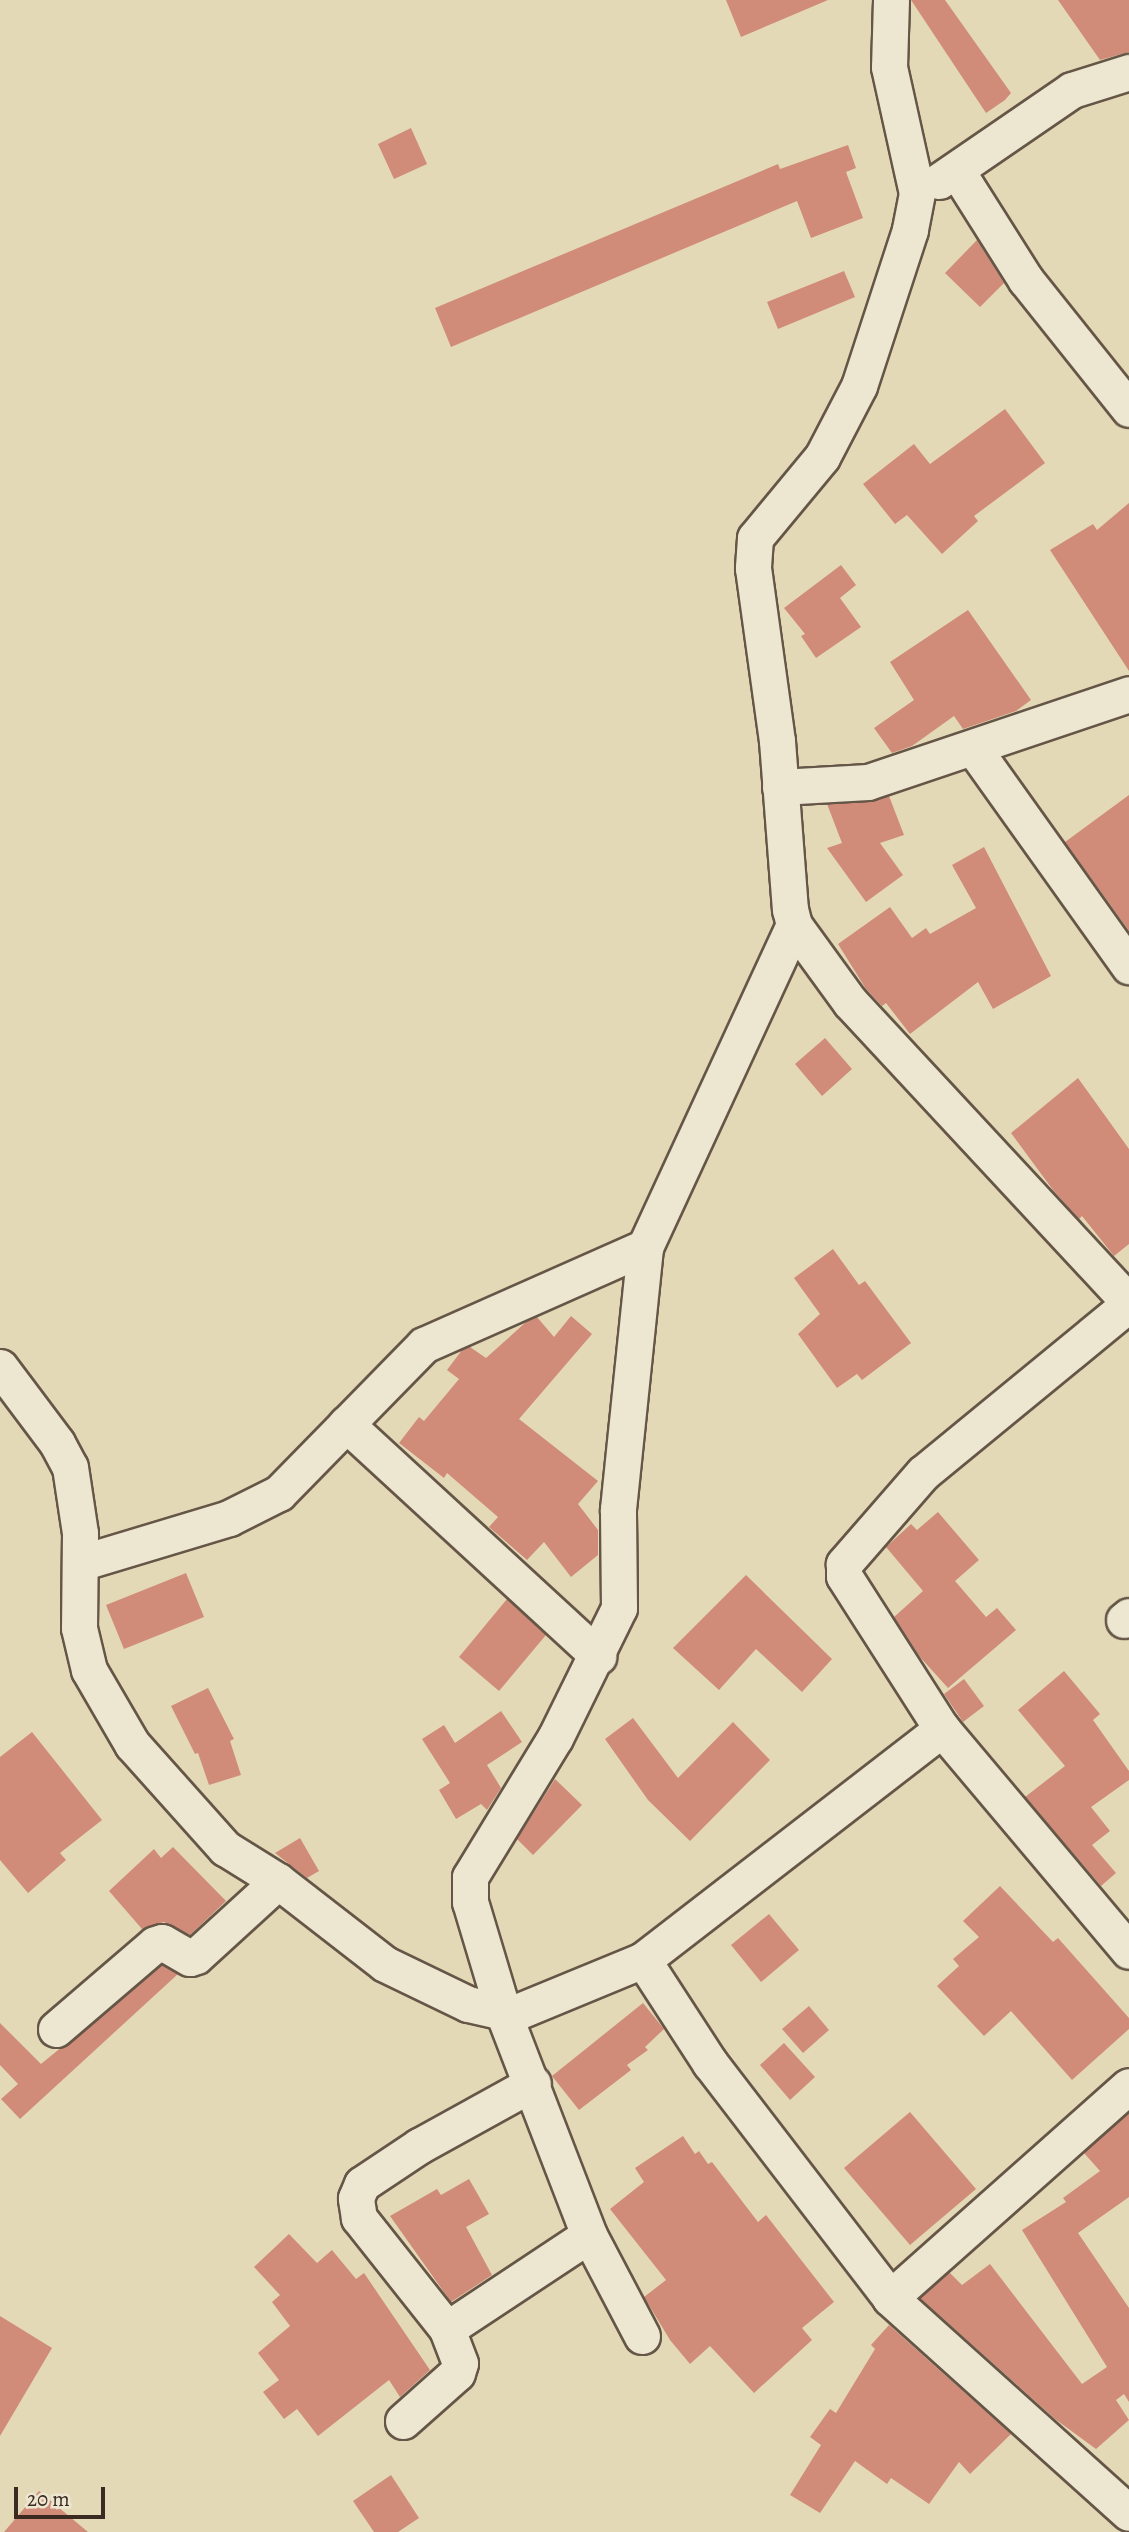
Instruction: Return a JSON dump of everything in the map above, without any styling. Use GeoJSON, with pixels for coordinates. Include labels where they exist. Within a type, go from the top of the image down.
{"type":"FeatureCollection","features":[{"type":"Feature","properties":{"kind":"street"},"geometry":{"type":"LineString","coordinates":[[891,0],[889,67],[917,193],[910,230],[859,386],[822,457],[755,538],[753,568],[794,925],[850,1002],[1129,1303],[923,1473],[844,1564],[847,1588],[942,1729],[1129,1951]]}},
{"type":"Feature","properties":{"kind":"street"},"geometry":{"type":"LineString","coordinates":[[917,193],[957,171],[1072,90],[1125,79]]}},
{"type":"Feature","properties":{"kind":"street"},"geometry":{"type":"LineString","coordinates":[[957,171],[1026,280],[1129,409]]}},
{"type":"Feature","properties":{"kind":"street"},"geometry":{"type":"LineString","coordinates":[[780,787],[868,782],[974,749],[1129,694]]}},
{"type":"Feature","properties":{"kind":"street"},"geometry":{"type":"LineString","coordinates":[[974,749],[1129,966]]}},
{"type":"Feature","properties":{"kind":"street"},"geometry":{"type":"LineString","coordinates":[[642,2336],[589,2235],[533,2083],[524,2010],[470,1902],[470,1877],[555,1738],[598,1656],[620,1600],[618,1508],[645,1247],[794,925]]}},
{"type":"Feature","properties":{"kind":"street"},"geometry":{"type":"LineString","coordinates":[[80,1563],[229,1518],[279,1493],[410,1357],[438,1336],[645,1247]]}},
{"type":"Feature","properties":{"kind":"street"},"geometry":{"type":"LineString","coordinates":[[0,1367],[51,1434],[70,1467],[78,1498],[79,1628],[89,1670],[132,1744],[206,1830],[278,1881],[385,1964],[422,1985],[524,2010],[643,1960],[942,1729]]}},
{"type":"Feature","properties":{"kind":"street"},"geometry":{"type":"LineString","coordinates":[[346,1424],[598,1656]]}},
{"type":"Feature","properties":{"kind":"street"},"geometry":{"type":"LineString","coordinates":[[56,2029],[155,1944],[162,1942],[190,1958],[196,1956],[278,1881]]}},
{"type":"Feature","properties":{"kind":"street"},"geometry":{"type":"LineString","coordinates":[[643,1960],[710,2063],[890,2298],[1129,2512]]}},
{"type":"Feature","properties":{"kind":"street"},"geometry":{"type":"LineString","coordinates":[[403,2421],[460,2368],[447,2329],[359,2218],[356,2198],[362,2184],[419,2146],[533,2083]]}},
{"type":"Feature","properties":{"kind":"street"},"geometry":{"type":"LineString","coordinates":[[890,2298],[1129,2086]]}},
{"type":"Feature","properties":{"kind":"street"},"geometry":{"type":"LineString","coordinates":[[447,2329],[589,2235]]}},
{"type":"Feature","properties":{"kind":"building"},"geometry":{"type":"Polygon","coordinates":[[[726,0],[828,0],[741,37],[726,0]]]}},
{"type":"Feature","properties":{"kind":"building"},"geometry":{"type":"Polygon","coordinates":[[[911,0],[945,0],[1011,93],[1005,100],[986,113],[911,0]]]}},
{"type":"Feature","properties":{"kind":"building"},"geometry":{"type":"Polygon","coordinates":[[[1058,0],[1129,0],[1129,52],[1100,60],[1058,0]]]}},
{"type":"Feature","properties":{"kind":"building"},"geometry":{"type":"Polygon","coordinates":[[[411,128],[427,164],[394,179],[378,144],[411,128]]]}},
{"type":"Feature","properties":{"kind":"building"},"geometry":{"type":"Polygon","coordinates":[[[848,145],[856,168],[846,172],[863,218],[811,238],[797,201],[451,347],[435,308],[778,164],[780,169],[848,145]]]}},
{"type":"Feature","properties":{"kind":"building"},"geometry":{"type":"Polygon","coordinates":[[[977,240],[1004,283],[980,307],[945,273],[977,240]]]}},
{"type":"Feature","properties":{"kind":"building"},"geometry":{"type":"Polygon","coordinates":[[[844,271],[855,297],[778,329],[767,302],[844,271]]]}},
{"type":"Feature","properties":{"kind":"building"},"geometry":{"type":"Polygon","coordinates":[[[1005,409],[1045,463],[974,516],[978,521],[942,554],[907,515],[895,524],[863,484],[914,444],[930,464],[1005,409]]]}},
{"type":"Feature","properties":{"kind":"building"},"geometry":{"type":"Polygon","coordinates":[[[1129,503],[1129,671],[1050,550],[1093,524],[1097,530],[1129,503]]]}},
{"type":"Feature","properties":{"kind":"building"},"geometry":{"type":"Polygon","coordinates":[[[841,565],[856,585],[840,598],[861,627],[816,658],[801,636],[805,634],[784,608],[841,565]]]}},
{"type":"Feature","properties":{"kind":"building"},"geometry":{"type":"Polygon","coordinates":[[[968,610],[1031,700],[1016,711],[963,729],[954,716],[912,746],[892,753],[874,728],[914,700],[890,662],[968,610]]]}},
{"type":"Feature","properties":{"kind":"building"},"geometry":{"type":"Polygon","coordinates":[[[1129,795],[1129,931],[1065,842],[1129,795]]]}},
{"type":"Feature","properties":{"kind":"building"},"geometry":{"type":"Polygon","coordinates":[[[889,796],[904,835],[880,843],[903,875],[866,902],[827,848],[842,843],[827,804],[889,796]]]}},
{"type":"Feature","properties":{"kind":"building"},"geometry":{"type":"Polygon","coordinates":[[[984,847],[1051,976],[993,1009],[978,982],[910,1034],[886,1003],[882,1006],[866,989],[838,944],[890,907],[912,938],[926,928],[930,934],[976,908],[952,865],[984,847]]]}},
{"type":"Feature","properties":{"kind":"building"},"geometry":{"type":"Polygon","coordinates":[[[825,1038],[852,1069],[822,1096],[795,1064],[825,1038]]]}},
{"type":"Feature","properties":{"kind":"building"},"geometry":{"type":"Polygon","coordinates":[[[1078,1078],[1129,1149],[1129,1244],[1114,1256],[1082,1216],[1079,1219],[1053,1190],[1011,1133],[1078,1078]]]}},
{"type":"Feature","properties":{"kind":"building"},"geometry":{"type":"Polygon","coordinates":[[[833,1249],[859,1285],[865,1281],[911,1343],[862,1380],[857,1374],[837,1388],[798,1334],[820,1314],[794,1278],[833,1249]]]}},
{"type":"Feature","properties":{"kind":"building"},"geometry":{"type":"Polygon","coordinates":[[[571,1316],[592,1334],[519,1419],[598,1481],[578,1504],[598,1530],[598,1555],[571,1577],[544,1542],[527,1560],[489,1527],[498,1517],[447,1473],[444,1478],[399,1443],[419,1417],[424,1421],[459,1379],[447,1370],[462,1350],[470,1347],[486,1358],[526,1322],[537,1317],[554,1337],[571,1316]]]}},
{"type":"Feature","properties":{"kind":"building"},"geometry":{"type":"Polygon","coordinates":[[[938,1512],[979,1560],[955,1581],[986,1617],[997,1608],[1016,1630],[948,1688],[920,1657],[894,1617],[923,1591],[886,1547],[911,1524],[917,1530],[938,1512]]]}},
{"type":"Feature","properties":{"kind":"building"},"geometry":{"type":"Polygon","coordinates":[[[186,1573],[204,1617],[124,1649],[106,1605],[186,1573]]]}},
{"type":"Feature","properties":{"kind":"building"},"geometry":{"type":"Polygon","coordinates":[[[746,1575],[832,1659],[802,1692],[756,1649],[719,1690],[673,1648],[746,1575]]]}},
{"type":"Feature","properties":{"kind":"building"},"geometry":{"type":"Polygon","coordinates":[[[507,1599],[546,1635],[499,1691],[459,1657],[507,1599]]]}},
{"type":"Feature","properties":{"kind":"building"},"geometry":{"type":"Polygon","coordinates":[[[1064,1671],[1100,1714],[1093,1720],[1129,1771],[1129,1780],[1091,1807],[1110,1831],[1092,1845],[1116,1873],[1101,1886],[1025,1797],[1065,1766],[1018,1710],[1064,1671]]]}},
{"type":"Feature","properties":{"kind":"building"},"geometry":{"type":"Polygon","coordinates":[[[964,1679],[984,1706],[963,1722],[944,1694],[964,1679]]]}},
{"type":"Feature","properties":{"kind":"building"},"geometry":{"type":"Polygon","coordinates":[[[208,1688],[234,1739],[230,1741],[241,1775],[209,1785],[198,1753],[195,1754],[171,1706],[208,1688]]]}},
{"type":"Feature","properties":{"kind":"building"},"geometry":{"type":"Polygon","coordinates":[[[501,1711],[522,1742],[487,1765],[501,1788],[487,1810],[481,1804],[456,1819],[439,1790],[450,1783],[422,1739],[444,1725],[455,1743],[501,1711]]]}},
{"type":"Feature","properties":{"kind":"building"},"geometry":{"type":"Polygon","coordinates":[[[633,1718],[678,1778],[733,1722],[770,1760],[690,1841],[648,1800],[605,1739],[633,1718]]]}},
{"type":"Feature","properties":{"kind":"building"},"geometry":{"type":"Polygon","coordinates":[[[32,1732],[102,1820],[60,1853],[66,1860],[28,1893],[0,1860],[0,1757],[32,1732]]]}},
{"type":"Feature","properties":{"kind":"building"},"geometry":{"type":"Polygon","coordinates":[[[555,1779],[582,1805],[533,1855],[517,1839],[555,1779]]]}},
{"type":"Feature","properties":{"kind":"building"},"geometry":{"type":"Polygon","coordinates":[[[300,1838],[319,1871],[307,1878],[275,1853],[300,1838]]]}},
{"type":"Feature","properties":{"kind":"building"},"geometry":{"type":"Polygon","coordinates":[[[173,1847],[226,1901],[190,1935],[164,1922],[142,1929],[109,1891],[154,1849],[161,1858],[173,1847]]]}},
{"type":"Feature","properties":{"kind":"building"},"geometry":{"type":"Polygon","coordinates":[[[1000,1886],[1053,1942],[1058,1938],[1129,2018],[1129,2029],[1072,2080],[1011,2011],[984,2036],[937,1986],[959,1966],[953,1959],[979,1937],[963,1921],[1000,1886]]]}},
{"type":"Feature","properties":{"kind":"building"},"geometry":{"type":"Polygon","coordinates":[[[769,1914],[799,1950],[761,1982],[731,1945],[769,1914]]]}},
{"type":"Feature","properties":{"kind":"building"},"geometry":{"type":"Polygon","coordinates":[[[162,1965],[178,1974],[20,2119],[1,2099],[18,2084],[0,2065],[0,2023],[41,2064],[162,1965]]]}},
{"type":"Feature","properties":{"kind":"building"},"geometry":{"type":"Polygon","coordinates":[[[643,2003],[664,2029],[645,2047],[648,2050],[627,2065],[631,2070],[579,2110],[552,2076],[643,2003]]]}},
{"type":"Feature","properties":{"kind":"building"},"geometry":{"type":"Polygon","coordinates":[[[809,2006],[829,2030],[803,2053],[782,2029],[809,2006]]]}},
{"type":"Feature","properties":{"kind":"building"},"geometry":{"type":"Polygon","coordinates":[[[784,2043],[815,2077],[790,2100],[760,2065],[784,2043]]]}},
{"type":"Feature","properties":{"kind":"building"},"geometry":{"type":"Polygon","coordinates":[[[910,2112],[976,2189],[910,2245],[844,2168],[910,2112]]]}},
{"type":"Feature","properties":{"kind":"building"},"geometry":{"type":"Polygon","coordinates":[[[1129,2113],[1129,2197],[1078,2233],[1129,2308],[1129,2402],[1124,2394],[1116,2400],[1129,2420],[1096,2449],[1055,2419],[920,2298],[949,2272],[962,2285],[990,2264],[1082,2384],[1107,2367],[1022,2230],[1066,2202],[1063,2198],[1100,2171],[1084,2153],[1129,2113]]]}},
{"type":"Feature","properties":{"kind":"building"},"geometry":{"type":"Polygon","coordinates":[[[683,2136],[695,2154],[699,2151],[708,2164],[712,2162],[758,2222],[766,2215],[834,2302],[802,2328],[812,2340],[754,2393],[710,2346],[690,2364],[670,2340],[644,2297],[666,2280],[610,2209],[644,2182],[635,2168],[683,2136]]]}},
{"type":"Feature","properties":{"kind":"building"},"geometry":{"type":"Polygon","coordinates":[[[469,2179],[489,2214],[466,2227],[492,2275],[451,2302],[390,2216],[437,2189],[441,2195],[469,2179]]]}},
{"type":"Feature","properties":{"kind":"building"},"geometry":{"type":"Polygon","coordinates":[[[289,2234],[317,2263],[332,2250],[356,2279],[364,2273],[430,2370],[400,2397],[389,2380],[318,2436],[297,2409],[284,2419],[263,2392],[279,2380],[258,2353],[290,2326],[272,2302],[280,2295],[254,2267],[289,2234]]]}},
{"type":"Feature","properties":{"kind":"building"},"geometry":{"type":"Polygon","coordinates":[[[0,2316],[52,2348],[0,2436],[0,2316]]]}},
{"type":"Feature","properties":{"kind":"building"},"geometry":{"type":"Polygon","coordinates":[[[889,2325],[1011,2434],[970,2474],[959,2462],[929,2504],[891,2478],[887,2484],[855,2461],[820,2513],[790,2495],[821,2445],[810,2437],[830,2409],[836,2413],[875,2349],[871,2345],[889,2325]]]}},
{"type":"Feature","properties":{"kind":"building"},"geometry":{"type":"Polygon","coordinates":[[[391,2475],[419,2518],[398,2532],[374,2532],[353,2501],[391,2475]]]}},
{"type":"Feature","properties":{"kind":"building"},"geometry":{"type":"Polygon","coordinates":[[[39,2491],[88,2532],[4,2532],[39,2491]]]}}]}
